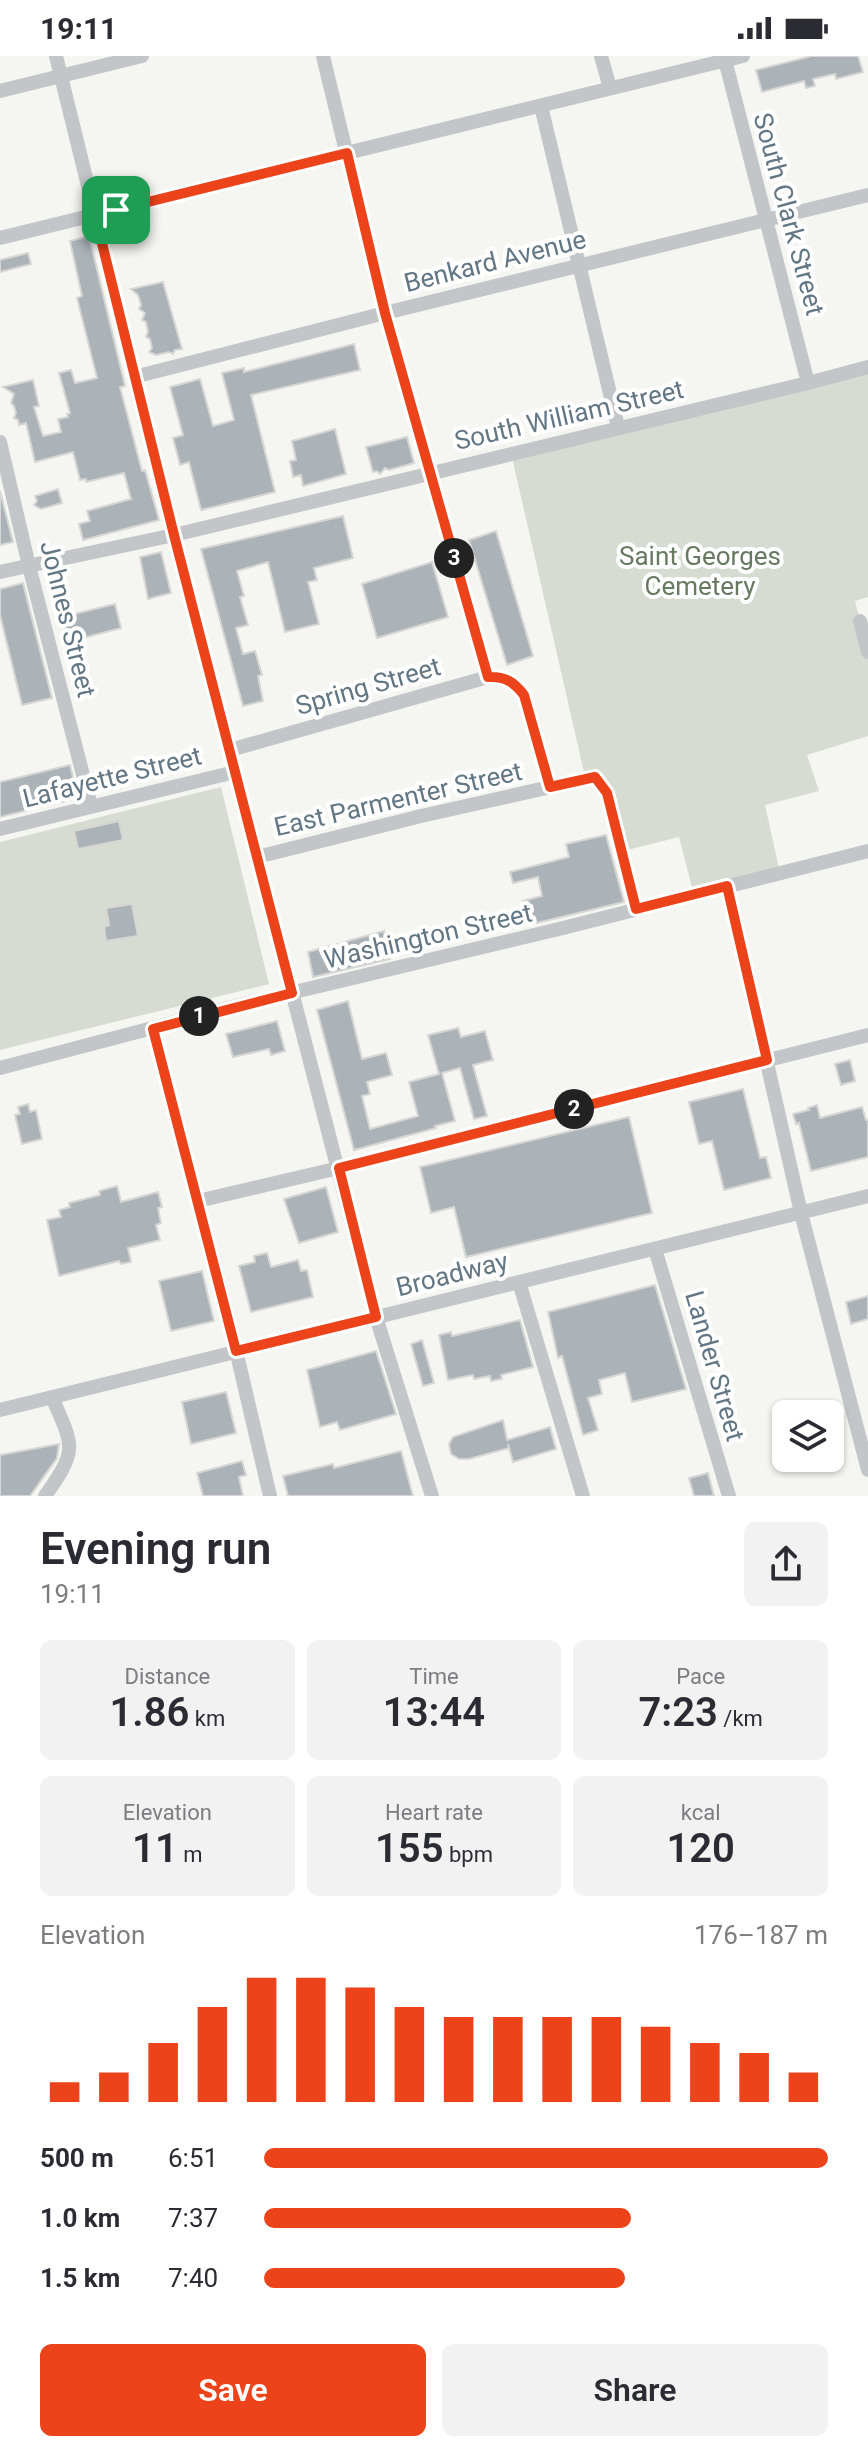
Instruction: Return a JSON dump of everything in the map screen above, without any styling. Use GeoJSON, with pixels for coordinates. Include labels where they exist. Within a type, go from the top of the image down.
{"type":"FeatureCollection","features":[{"type":"Feature","properties":{"kind":"street"},"geometry":{"type":"LineString","coordinates":[[56,56],[174,535],[376,1317],[432,1496]]}},
{"type":"Feature","properties":{"kind":"street"},"geometry":{"type":"LineString","coordinates":[[0,91],[142,56]]}},
{"type":"Feature","properties":{"kind":"street"},"geometry":{"type":"LineString","coordinates":[[323,56],[385,313],[488,677],[503,676],[524,695],[550,787]]}},
{"type":"Feature","properties":{"kind":"street"},"geometry":{"type":"LineString","coordinates":[[601,56],[610,88]]}},
{"type":"Feature","properties":{"kind":"street"},"geometry":{"type":"LineString","coordinates":[[0,238],[541,106],[724,58],[743,56]]}},
{"type":"Feature","properties":{"kind":"street","name":"South Clark Street"},"geometry":{"type":"LineString","coordinates":[[724,58],[808,383]]}},
{"type":"Feature","properties":{"kind":"street"},"geometry":{"type":"LineString","coordinates":[[541,106],[618,427]]}},
{"type":"Feature","properties":{"kind":"street","name":"Benkard Avenue"},"geometry":{"type":"LineString","coordinates":[[134,377],[868,195]]}},
{"type":"Feature","properties":{"kind":"street","name":"South William Street"},"geometry":{"type":"LineString","coordinates":[[0,572],[174,535],[868,367]]}},
{"type":"Feature","properties":{"kind":"street","name":"Johnes Street"},"geometry":{"type":"LineString","coordinates":[[0,442],[91,806]]}},
{"type":"Feature","properties":{"kind":"street"},"geometry":{"type":"LineString","coordinates":[[860,621],[868,652]]}},
{"type":"Feature","properties":{"kind":"street","name":"Spring Street"},"geometry":{"type":"LineString","coordinates":[[230,750],[488,677]]}},
{"type":"Feature","properties":{"kind":"street","name":"Lafayette Street"},"geometry":{"type":"LineString","coordinates":[[0,829],[235,772]]}},
{"type":"Feature","properties":{"kind":"street","name":"East Parmenter Street"},"geometry":{"type":"LineString","coordinates":[[257,857],[595,777],[607,793],[636,909]]}},
{"type":"Feature","properties":{"kind":"street","name":"Washington Street"},"geometry":{"type":"LineString","coordinates":[[0,1068],[868,851]]}},
{"type":"Feature","properties":{"kind":"street"},"geometry":{"type":"LineString","coordinates":[[727,886],[801,1213],[868,1470]]}},
{"type":"Feature","properties":{"kind":"street"},"geometry":{"type":"LineString","coordinates":[[153,1029],[270,1496]]}},
{"type":"Feature","properties":{"kind":"street"},"geometry":{"type":"LineString","coordinates":[[198,1201],[868,1035]]}},
{"type":"Feature","properties":{"kind":"street","name":"Broadway"},"geometry":{"type":"LineString","coordinates":[[0,1410],[868,1196]]}},
{"type":"Feature","properties":{"kind":"street","name":"Lander Street"},"geometry":{"type":"LineString","coordinates":[[655,1249],[729,1496]]}},
{"type":"Feature","properties":{"kind":"street"},"geometry":{"type":"LineString","coordinates":[[519,1282],[583,1496]]}},
{"type":"Feature","properties":{"kind":"street"},"geometry":{"type":"LineString","coordinates":[[45,1496],[68,1461],[71,1449],[52,1397]]}},
{"type":"Feature","properties":{"kind":"green space","name":"Saint Georges Cemetery"},"geometry":{"type":"Polygon","coordinates":[[[868,367],[868,597],[855,601],[868,652],[868,736],[807,755],[819,791],[765,805],[780,873],[694,895],[679,837],[623,851],[607,793],[586,781],[511,453],[868,367]]]}},
{"type":"Feature","properties":{"kind":"green space"},"geometry":{"type":"Polygon","coordinates":[[[221,787],[269,984],[0,1050],[0,842],[221,787]]]}},
{"type":"Feature","properties":{"kind":"building"},"geometry":{"type":"Polygon","coordinates":[[[812,56],[858,56],[863,72],[836,79],[835,74],[813,79],[815,86],[806,88],[804,81],[762,92],[756,70],[812,56]]]}},
{"type":"Feature","properties":{"kind":"building"},"geometry":{"type":"Polygon","coordinates":[[[89,236],[125,386],[120,387],[142,471],[145,470],[159,520],[83,540],[79,524],[90,521],[87,511],[131,499],[124,473],[86,482],[86,479],[80,480],[73,452],[35,462],[26,423],[19,425],[14,418],[16,413],[11,403],[14,394],[3,387],[33,380],[39,406],[34,407],[43,436],[61,432],[58,419],[68,417],[70,413],[59,373],[71,370],[75,383],[97,378],[77,298],[82,296],[70,241],[89,236]]]}},
{"type":"Feature","properties":{"kind":"building"},"geometry":{"type":"Polygon","coordinates":[[[28,253],[31,264],[0,272],[0,260],[28,253]]]}},
{"type":"Feature","properties":{"kind":"building"},"geometry":{"type":"Polygon","coordinates":[[[163,282],[182,349],[175,350],[173,354],[156,355],[149,352],[152,348],[150,339],[146,337],[146,322],[142,320],[145,313],[139,309],[138,295],[131,289],[163,282]]]}},
{"type":"Feature","properties":{"kind":"building"},"geometry":{"type":"Polygon","coordinates":[[[354,344],[360,370],[251,395],[275,492],[201,510],[189,462],[180,465],[173,438],[183,435],[170,387],[200,379],[213,426],[234,420],[222,373],[244,368],[244,372],[354,344]]]}},
{"type":"Feature","properties":{"kind":"building"},"geometry":{"type":"Polygon","coordinates":[[[335,429],[346,474],[303,486],[301,475],[293,477],[290,461],[296,460],[292,441],[335,429]]]}},
{"type":"Feature","properties":{"kind":"building"},"geometry":{"type":"Polygon","coordinates":[[[407,437],[414,463],[389,470],[385,468],[380,474],[373,472],[366,447],[407,437]]]}},
{"type":"Feature","properties":{"kind":"building"},"geometry":{"type":"Polygon","coordinates":[[[58,489],[62,503],[41,509],[34,505],[37,501],[35,496],[58,489]]]}},
{"type":"Feature","properties":{"kind":"building"},"geometry":{"type":"Polygon","coordinates":[[[0,491],[13,542],[0,545],[0,491]]]}},
{"type":"Feature","properties":{"kind":"building"},"geometry":{"type":"Polygon","coordinates":[[[343,516],[353,558],[314,568],[317,580],[308,582],[319,624],[285,632],[268,562],[237,571],[248,625],[236,628],[243,654],[255,651],[262,675],[258,676],[263,701],[243,706],[201,549],[343,516]]]}},
{"type":"Feature","properties":{"kind":"building"},"geometry":{"type":"Polygon","coordinates":[[[496,531],[533,656],[507,665],[469,540],[496,531]]]}},
{"type":"Feature","properties":{"kind":"building"},"geometry":{"type":"Polygon","coordinates":[[[161,552],[171,593],[148,599],[140,557],[161,552]]]}},
{"type":"Feature","properties":{"kind":"building"},"geometry":{"type":"Polygon","coordinates":[[[432,562],[448,617],[377,638],[362,584],[432,562]]]}},
{"type":"Feature","properties":{"kind":"building"},"geometry":{"type":"Polygon","coordinates":[[[23,583],[52,698],[22,705],[0,615],[0,589],[23,583]]]}},
{"type":"Feature","properties":{"kind":"building"},"geometry":{"type":"Polygon","coordinates":[[[115,604],[121,628],[68,642],[62,617],[115,604]]]}},
{"type":"Feature","properties":{"kind":"building"},"geometry":{"type":"Polygon","coordinates":[[[70,765],[78,798],[0,817],[0,782],[70,765]]]}},
{"type":"Feature","properties":{"kind":"building"},"geometry":{"type":"Polygon","coordinates":[[[119,821],[123,840],[78,849],[74,831],[119,821]]]}},
{"type":"Feature","properties":{"kind":"building"},"geometry":{"type":"Polygon","coordinates":[[[606,835],[624,902],[532,924],[523,901],[542,896],[538,877],[513,883],[510,872],[569,857],[566,844],[606,835]]]}},
{"type":"Feature","properties":{"kind":"building"},"geometry":{"type":"Polygon","coordinates":[[[132,904],[138,936],[106,941],[104,927],[109,925],[106,908],[132,904]]]}},
{"type":"Feature","properties":{"kind":"building"},"geometry":{"type":"Polygon","coordinates":[[[384,931],[390,959],[313,977],[308,952],[384,931]]]}},
{"type":"Feature","properties":{"kind":"building"},"geometry":{"type":"Polygon","coordinates":[[[348,1001],[362,1059],[386,1053],[392,1075],[367,1082],[370,1094],[362,1096],[370,1129],[418,1116],[409,1082],[439,1074],[428,1035],[458,1028],[461,1037],[485,1031],[493,1060],[473,1065],[487,1116],[474,1119],[460,1068],[442,1073],[455,1121],[354,1150],[317,1010],[348,1001]]]}},
{"type":"Feature","properties":{"kind":"building"},"geometry":{"type":"Polygon","coordinates":[[[277,1021],[285,1051],[271,1055],[269,1049],[233,1057],[226,1034],[277,1021]]]}},
{"type":"Feature","properties":{"kind":"building"},"geometry":{"type":"Polygon","coordinates":[[[850,1060],[855,1081],[841,1085],[835,1064],[850,1060]]]}},
{"type":"Feature","properties":{"kind":"building"},"geometry":{"type":"Polygon","coordinates":[[[743,1089],[760,1158],[766,1157],[771,1178],[724,1190],[712,1141],[699,1144],[689,1102],[743,1089]]]}},
{"type":"Feature","properties":{"kind":"building"},"geometry":{"type":"Polygon","coordinates":[[[28,1104],[30,1112],[36,1110],[42,1139],[22,1144],[15,1115],[20,1114],[18,1107],[28,1104]]]}},
{"type":"Feature","properties":{"kind":"building"},"geometry":{"type":"Polygon","coordinates":[[[817,1105],[820,1118],[862,1107],[868,1120],[868,1157],[811,1171],[799,1123],[796,1124],[793,1114],[817,1105]]]}},
{"type":"Feature","properties":{"kind":"building"},"geometry":{"type":"Polygon","coordinates":[[[629,1117],[652,1213],[466,1257],[454,1207],[431,1213],[420,1167],[629,1117]]]}},
{"type":"Feature","properties":{"kind":"building"},"geometry":{"type":"Polygon","coordinates":[[[117,1186],[121,1202],[158,1192],[162,1207],[158,1208],[161,1223],[156,1225],[160,1240],[128,1248],[131,1262],[121,1264],[119,1261],[59,1276],[47,1220],[61,1217],[59,1210],[70,1207],[69,1203],[100,1195],[99,1191],[117,1186]]]}},
{"type":"Feature","properties":{"kind":"building"},"geometry":{"type":"Polygon","coordinates":[[[326,1187],[338,1232],[299,1243],[284,1199],[326,1187]]]}},
{"type":"Feature","properties":{"kind":"building"},"geometry":{"type":"Polygon","coordinates":[[[267,1253],[271,1267],[298,1260],[301,1271],[307,1270],[313,1297],[251,1312],[239,1266],[255,1262],[254,1256],[267,1253]]]}},
{"type":"Feature","properties":{"kind":"building"},"geometry":{"type":"Polygon","coordinates":[[[202,1271],[214,1321],[171,1331],[159,1281],[202,1271]]]}},
{"type":"Feature","properties":{"kind":"building"},"geometry":{"type":"Polygon","coordinates":[[[655,1285],[686,1389],[632,1402],[625,1373],[599,1380],[602,1394],[588,1398],[598,1430],[583,1435],[562,1356],[558,1358],[548,1312],[655,1285]]]}},
{"type":"Feature","properties":{"kind":"building"},"geometry":{"type":"Polygon","coordinates":[[[868,1296],[868,1319],[851,1324],[846,1302],[868,1296]]]}},
{"type":"Feature","properties":{"kind":"building"},"geometry":{"type":"Polygon","coordinates":[[[520,1320],[533,1367],[501,1375],[502,1379],[491,1381],[490,1376],[474,1379],[473,1375],[448,1380],[439,1335],[451,1332],[452,1336],[520,1320]]]}},
{"type":"Feature","properties":{"kind":"building"},"geometry":{"type":"Polygon","coordinates":[[[422,1340],[434,1383],[423,1386],[411,1344],[422,1340]]]}},
{"type":"Feature","properties":{"kind":"building"},"geometry":{"type":"Polygon","coordinates":[[[376,1351],[396,1414],[340,1430],[337,1422],[320,1427],[307,1370],[376,1351]]]}},
{"type":"Feature","properties":{"kind":"building"},"geometry":{"type":"Polygon","coordinates":[[[226,1392],[236,1433],[191,1444],[182,1402],[226,1392]]]}},
{"type":"Feature","properties":{"kind":"building"},"geometry":{"type":"Polygon","coordinates":[[[503,1420],[507,1440],[550,1427],[556,1449],[513,1462],[508,1444],[509,1448],[469,1459],[459,1459],[451,1454],[449,1444],[453,1437],[503,1420]]]}},
{"type":"Feature","properties":{"kind":"building"},"geometry":{"type":"Polygon","coordinates":[[[59,1444],[57,1458],[30,1496],[0,1496],[0,1455],[59,1444]]]}},
{"type":"Feature","properties":{"kind":"building"},"geometry":{"type":"Polygon","coordinates":[[[401,1451],[413,1496],[288,1496],[283,1476],[333,1464],[334,1468],[401,1451]]]}},
{"type":"Feature","properties":{"kind":"building"},"geometry":{"type":"Polygon","coordinates":[[[242,1461],[246,1475],[239,1477],[243,1496],[203,1496],[197,1473],[242,1461]]]}},
{"type":"Feature","properties":{"kind":"building"},"geometry":{"type":"Polygon","coordinates":[[[708,1473],[714,1496],[694,1496],[689,1478],[708,1473]]]}},
{"type":"Feature","properties":{"kind":"route"},"geometry":{"type":"LineString","coordinates":[[347,153],[385,313],[488,677],[503,676],[524,695],[550,787],[595,777],[607,793],[636,909],[727,886],[767,1060],[339,1168],[376,1317],[236,1351],[153,1029],[292,993],[95,215],[116,210],[347,153]]}}]}
